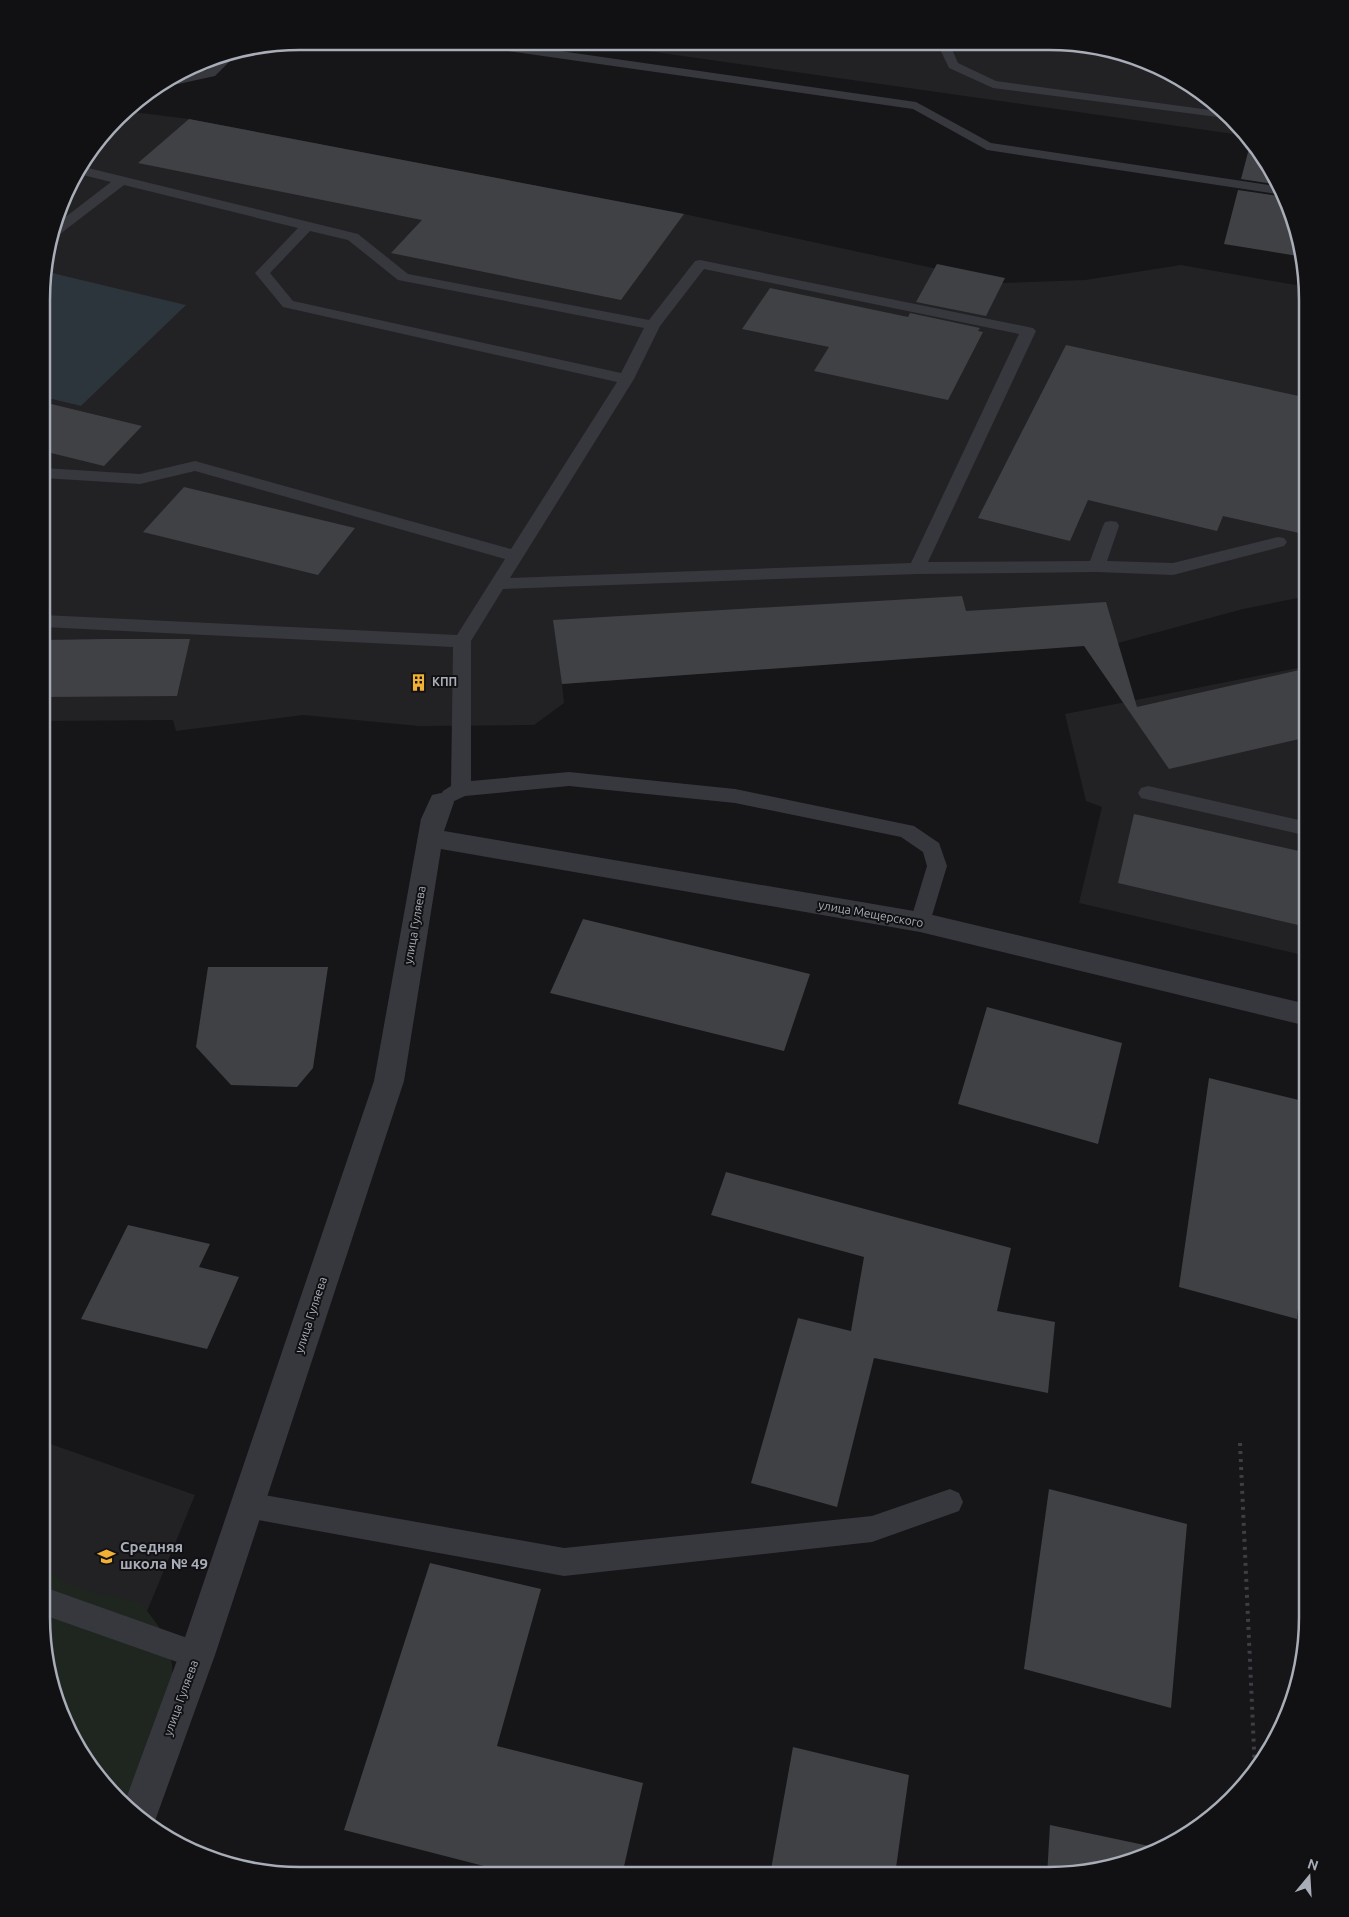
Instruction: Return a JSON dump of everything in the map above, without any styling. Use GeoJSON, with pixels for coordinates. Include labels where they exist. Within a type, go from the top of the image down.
{"type":"FeatureCollection","features":[{"type":"Feature","properties":{"kind":"street","name":"улица Гуляева"},"geometry":{"type":"LineString","coordinates":[[141,1809],[196,1655],[389,1080],[430,838],[434,820],[451,795]]}},
{"type":"Feature","properties":{"kind":"street","name":"улица Мещерского"},"geometry":{"type":"LineString","coordinates":[[430,838],[920,922],[1299,1013]]}},
{"type":"Feature","properties":{"kind":"lane"},"geometry":{"type":"LineString","coordinates":[[529,50],[916,106],[988,146],[1273,190]]}},
{"type":"Feature","properties":{"kind":"lane"},"geometry":{"type":"LineString","coordinates":[[946,50],[953,65],[993,84],[1217,114]]}},
{"type":"Feature","properties":{"kind":"lane"},"geometry":{"type":"LineString","coordinates":[[183,79],[211,73],[223,62]]}},
{"type":"Feature","properties":{"kind":"lane"},"geometry":{"type":"LineString","coordinates":[[86,171],[353,237],[403,277],[653,326]]}},
{"type":"Feature","properties":{"kind":"lane"},"geometry":{"type":"LineString","coordinates":[[61,226],[122,180]]}},
{"type":"Feature","properties":{"kind":"lane"},"geometry":{"type":"LineString","coordinates":[[307,226],[262,273],[288,304],[626,379]]}},
{"type":"Feature","properties":{"kind":"lane"},"geometry":{"type":"LineString","coordinates":[[917,568],[1028,331],[700,264],[653,326],[626,379],[462,641],[451,795],[569,779],[735,796],[907,831],[932,848],[937,866],[920,922]]}},
{"type":"Feature","properties":{"kind":"lane"},"geometry":{"type":"LineString","coordinates":[[50,473],[140,479],[195,466],[515,556]]}},
{"type":"Feature","properties":{"kind":"lane"},"geometry":{"type":"LineString","coordinates":[[1097,566],[1111,526]]}},
{"type":"Feature","properties":{"kind":"lane"},"geometry":{"type":"LineString","coordinates":[[498,584],[917,568],[1097,566],[1173,568],[1278,542]]}},
{"type":"Feature","properties":{"kind":"lane"},"geometry":{"type":"LineString","coordinates":[[50,621],[462,641]]}},
{"type":"Feature","properties":{"kind":"lane"},"geometry":{"type":"LineString","coordinates":[[1148,792],[1299,827]]}},
{"type":"Feature","properties":{"kind":"lane"},"geometry":{"type":"LineString","coordinates":[[247,1505],[564,1562],[872,1529],[950,1502]]}},
{"type":"Feature","properties":{"kind":"lane"},"geometry":{"type":"LineString","coordinates":[[50,1603],[196,1655]]}},
{"type":"Feature","properties":{"kind":"path"},"geometry":{"type":"LineString","coordinates":[[1240,1443],[1254,1759]]}},
{"type":"Feature","properties":{"kind":"shaded area"},"geometry":{"type":"Polygon","coordinates":[[[641,50],[1049,50],[1082,52],[1129,63],[1174,83],[1214,112],[1236,134],[641,50]]]}},
{"type":"Feature","properties":{"kind":"shaded area"},"geometry":{"type":"Polygon","coordinates":[[[135,112],[189,119],[684,214],[1002,283],[1085,280],[1181,265],[1298,285],[1299,598],[1243,609],[1118,643],[562,684],[564,703],[534,725],[419,726],[303,715],[176,731],[173,720],[50,721],[50,399],[81,406],[185,305],[52,273],[63,220],[83,175],[112,135],[135,112]]]}},
{"type":"Feature","properties":{"kind":"shaded area"},"geometry":{"type":"Polygon","coordinates":[[[52,273],[186,305],[81,406],[50,399],[52,273]]]}},
{"type":"Feature","properties":{"kind":"shaded area"},"geometry":{"type":"Polygon","coordinates":[[[1299,668],[1299,954],[1079,903],[1102,807],[1086,801],[1065,714],[1299,668]]]}},
{"type":"Feature","properties":{"kind":"shaded area","name":"Средняя школа № 49"},"geometry":{"type":"Polygon","coordinates":[[[50,1444],[195,1495],[89,1751],[76,1728],[63,1697],[52,1650],[50,1617],[50,1444]]]}},
{"type":"Feature","properties":{"kind":"shaded area"},"geometry":{"type":"Polygon","coordinates":[[[50,1572],[75,1586],[142,1604],[159,1627],[166,1644],[172,1664],[173,1689],[150,1816],[135,1805],[112,1782],[83,1742],[69,1713],[63,1697],[52,1650],[50,1572]]]}},
{"type":"Feature","properties":{"kind":"building"},"geometry":{"type":"Polygon","coordinates":[[[189,119],[684,214],[621,300],[391,253],[422,220],[138,163],[189,119]]]}},
{"type":"Feature","properties":{"kind":"building"},"geometry":{"type":"Polygon","coordinates":[[[1249,150],[1270,183],[1241,179],[1249,150]]]}},
{"type":"Feature","properties":{"kind":"building"},"geometry":{"type":"Polygon","coordinates":[[[1238,190],[1276,196],[1286,220],[1295,256],[1224,244],[1238,190]]]}},
{"type":"Feature","properties":{"kind":"building"},"geometry":{"type":"Polygon","coordinates":[[[937,264],[1005,278],[986,316],[916,302],[937,264]]]}},
{"type":"Feature","properties":{"kind":"building"},"geometry":{"type":"Polygon","coordinates":[[[770,288],[908,317],[910,313],[980,328],[978,331],[983,332],[948,400],[814,371],[829,347],[742,329],[770,288]]]}},
{"type":"Feature","properties":{"kind":"building"},"geometry":{"type":"Polygon","coordinates":[[[1066,345],[1299,396],[1299,533],[1223,516],[1217,531],[1088,500],[1070,541],[978,518],[1066,345]]]}},
{"type":"Feature","properties":{"kind":"building"},"geometry":{"type":"Polygon","coordinates":[[[50,404],[142,426],[104,466],[50,453],[50,404]]]}},
{"type":"Feature","properties":{"kind":"building"},"geometry":{"type":"Polygon","coordinates":[[[184,487],[355,528],[318,575],[143,532],[184,487]]]}},
{"type":"Feature","properties":{"kind":"building"},"geometry":{"type":"Polygon","coordinates":[[[962,596],[966,611],[1106,602],[1137,707],[1299,670],[1299,739],[1169,769],[1084,646],[562,684],[553,620],[962,596]]]}},
{"type":"Feature","properties":{"kind":"building"},"geometry":{"type":"Polygon","coordinates":[[[190,639],[177,696],[50,697],[50,640],[190,639]]]}},
{"type":"Feature","properties":{"kind":"building"},"geometry":{"type":"Polygon","coordinates":[[[1134,814],[1299,851],[1299,925],[1118,883],[1134,814]]]}},
{"type":"Feature","properties":{"kind":"building"},"geometry":{"type":"Polygon","coordinates":[[[583,919],[810,974],[784,1051],[550,993],[583,919]]]}},
{"type":"Feature","properties":{"kind":"building"},"geometry":{"type":"Polygon","coordinates":[[[208,967],[328,967],[313,1068],[297,1087],[231,1085],[196,1047],[208,967]]]}},
{"type":"Feature","properties":{"kind":"building"},"geometry":{"type":"Polygon","coordinates":[[[987,1007],[1122,1043],[1098,1144],[958,1104],[987,1007]]]}},
{"type":"Feature","properties":{"kind":"building"},"geometry":{"type":"Polygon","coordinates":[[[1209,1078],[1299,1100],[1299,1298],[1297,1319],[1179,1287],[1209,1078]]]}},
{"type":"Feature","properties":{"kind":"building"},"geometry":{"type":"Polygon","coordinates":[[[726,1172],[1011,1248],[997,1311],[1055,1322],[1048,1393],[874,1358],[837,1507],[751,1483],[798,1318],[851,1331],[864,1257],[711,1215],[726,1172]]]}},
{"type":"Feature","properties":{"kind":"building"},"geometry":{"type":"Polygon","coordinates":[[[128,1225],[210,1244],[199,1267],[239,1277],[207,1349],[81,1319],[128,1225]]]}},
{"type":"Feature","properties":{"kind":"building"},"geometry":{"type":"Polygon","coordinates":[[[1049,1489],[1187,1524],[1171,1708],[1024,1669],[1049,1489]]]}},
{"type":"Feature","properties":{"kind":"building"},"geometry":{"type":"Polygon","coordinates":[[[430,1563],[541,1589],[497,1746],[643,1783],[624,1867],[488,1867],[344,1830],[430,1563]]]}},
{"type":"Feature","properties":{"kind":"building"},"geometry":{"type":"Polygon","coordinates":[[[793,1747],[909,1775],[896,1867],[771,1867],[793,1747]]]}},
{"type":"Feature","properties":{"kind":"building"},"geometry":{"type":"Polygon","coordinates":[[[1050,1825],[1149,1846],[1129,1854],[1098,1862],[1048,1867],[1050,1825]]]}},
{"type":"Feature","properties":{"kind":"place","name":"КПП"},"geometry":{"type":"Point","coordinates":[418,682]}},
{"type":"Feature","properties":{"kind":"place","name":"Средняя школа № 49"},"geometry":{"type":"Point","coordinates":[106,1556]}}]}
